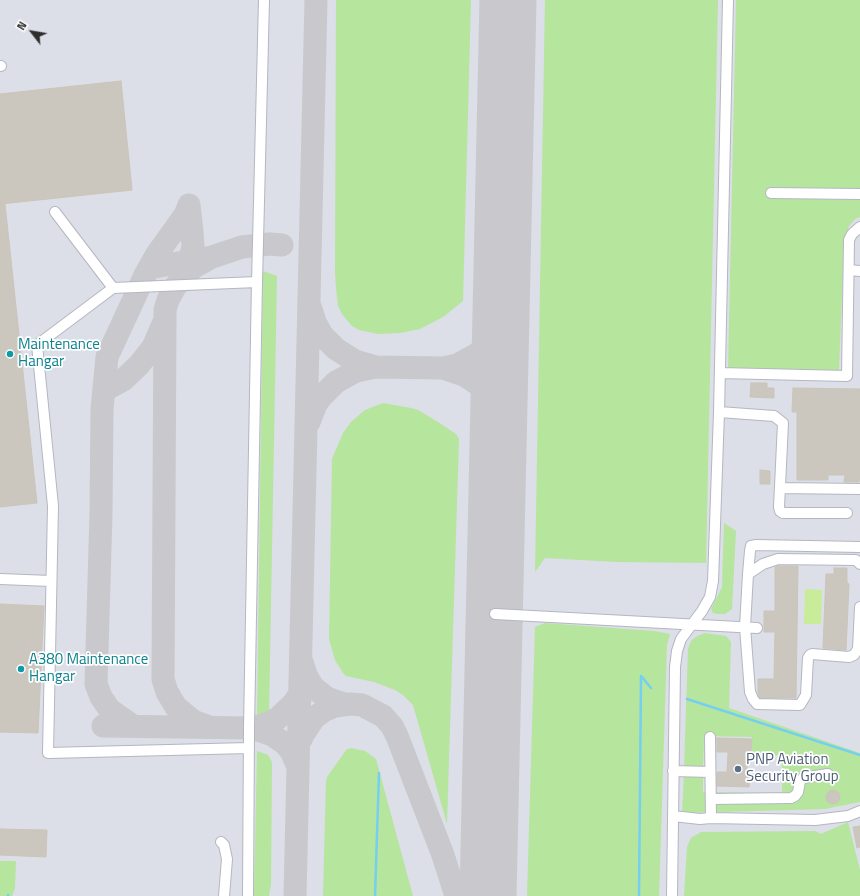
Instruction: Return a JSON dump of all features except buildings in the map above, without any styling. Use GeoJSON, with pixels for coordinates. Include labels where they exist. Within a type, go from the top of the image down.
{"type":"FeatureCollection","features":[{"type":"Feature","properties":{"kind":"lane"},"geometry":{"type":"LineString","coordinates":[[248,896],[257,282],[264,0]]}},
{"type":"Feature","properties":{"kind":"lane"},"geometry":{"type":"LineString","coordinates":[[672,896],[677,651],[681,639],[710,598],[713,580],[719,412],[728,0]]}},
{"type":"Feature","properties":{"kind":"lane"},"geometry":{"type":"LineString","coordinates":[[771,193],[860,194]]}},
{"type":"Feature","properties":{"kind":"lane"},"geometry":{"type":"LineString","coordinates":[[55,212],[113,288]]}},
{"type":"Feature","properties":{"kind":"lane"},"geometry":{"type":"LineString","coordinates":[[720,373],[847,376],[849,240],[852,234],[860,227]]}},
{"type":"Feature","properties":{"kind":"lane"},"geometry":{"type":"LineString","coordinates":[[849,270],[860,271]]}},
{"type":"Feature","properties":{"kind":"lane"},"geometry":{"type":"LineString","coordinates":[[249,748],[48,753],[53,506],[36,345],[113,288],[257,282]]}},
{"type":"Feature","properties":{"kind":"lane"},"geometry":{"type":"LineString","coordinates":[[719,412],[774,416],[783,423],[778,507],[780,511],[784,513],[847,513]]}},
{"type":"Feature","properties":{"kind":"lane"},"geometry":{"type":"LineString","coordinates":[[780,488],[860,489]]}},
{"type":"Feature","properties":{"kind":"lane"},"geometry":{"type":"LineString","coordinates":[[860,547],[751,546],[745,627],[750,692],[752,699],[757,704],[800,705],[806,695],[808,658],[810,655],[849,657],[854,655],[858,649],[860,607]]}},
{"type":"Feature","properties":{"kind":"lane"},"geometry":{"type":"LineString","coordinates":[[748,574],[763,564],[778,558],[856,560],[860,564]]}},
{"type":"Feature","properties":{"kind":"lane"},"geometry":{"type":"LineString","coordinates":[[0,579],[51,581]]}},
{"type":"Feature","properties":{"kind":"lane"},"geometry":{"type":"LineString","coordinates":[[495,614],[758,628]]}},
{"type":"Feature","properties":{"kind":"lane"},"geometry":{"type":"LineString","coordinates":[[710,737],[712,818]]}},
{"type":"Feature","properties":{"kind":"lane"},"geometry":{"type":"LineString","coordinates":[[674,771],[710,772]]}},
{"type":"Feature","properties":{"kind":"lane"},"geometry":{"type":"LineString","coordinates":[[711,799],[791,798],[798,792],[800,781],[803,778],[828,774]]}},
{"type":"Feature","properties":{"kind":"lane"},"geometry":{"type":"LineString","coordinates":[[673,816],[700,819],[815,820],[848,816],[860,811]]}},
{"type":"Feature","properties":{"kind":"lane"},"geometry":{"type":"LineString","coordinates":[[221,842],[224,845],[227,859],[224,896]]}},
{"type":"Feature","properties":{"kind":"shaded area"},"geometry":{"type":"Polygon","coordinates":[[[0,0],[860,0],[860,896],[0,896],[0,0]]]}},
{"type":"Feature","properties":{"kind":"green space"},"geometry":{"type":"Polygon","coordinates":[[[336,0],[471,0],[463,301],[443,317],[420,329],[400,333],[378,334],[359,330],[352,326],[342,314],[338,306],[335,272],[336,0]]]}},
{"type":"Feature","properties":{"kind":"green space"},"geometry":{"type":"Polygon","coordinates":[[[545,0],[718,0],[706,563],[617,562],[545,558],[535,572],[545,0]]]}},
{"type":"Feature","properties":{"kind":"green space"},"geometry":{"type":"Polygon","coordinates":[[[736,0],[860,0],[860,190],[769,188],[769,198],[860,200],[860,217],[855,219],[849,226],[844,241],[839,370],[728,369],[736,0]]]}},
{"type":"Feature","properties":{"kind":"green space"},"geometry":{"type":"Polygon","coordinates":[[[263,271],[277,276],[269,714],[257,719],[263,271]]]}},
{"type":"Feature","properties":{"kind":"green space"},"geometry":{"type":"Polygon","coordinates":[[[383,403],[418,410],[456,434],[459,439],[447,824],[413,705],[403,695],[395,690],[374,682],[346,676],[335,660],[329,639],[332,459],[343,433],[351,422],[365,410],[383,403]]]}},
{"type":"Feature","properties":{"kind":"green space"},"geometry":{"type":"Polygon","coordinates":[[[724,523],[736,531],[732,609],[725,614],[717,614],[713,613],[711,609],[722,587],[724,523]]]}},
{"type":"Feature","properties":{"kind":"green space"},"geometry":{"type":"Polygon","coordinates":[[[805,589],[822,590],[821,624],[804,624],[805,589]]]}},
{"type":"Feature","properties":{"kind":"green space"},"geometry":{"type":"Polygon","coordinates":[[[545,623],[654,631],[670,634],[667,645],[659,896],[527,896],[535,627],[545,623]]]}},
{"type":"Feature","properties":{"kind":"green space"},"geometry":{"type":"Polygon","coordinates":[[[705,633],[726,636],[731,642],[729,708],[860,753],[860,802],[825,809],[682,813],[684,774],[703,775],[703,792],[782,793],[782,755],[752,755],[752,737],[704,736],[703,769],[684,769],[688,649],[691,641],[697,636],[705,633]]]}},
{"type":"Feature","properties":{"kind":"green space"},"geometry":{"type":"Polygon","coordinates":[[[351,748],[365,751],[376,759],[413,896],[323,896],[326,782],[327,777],[346,750],[351,748]]]}},
{"type":"Feature","properties":{"kind":"green space"},"geometry":{"type":"Polygon","coordinates":[[[257,751],[268,755],[272,762],[271,884],[269,896],[254,896],[257,751]]]}},
{"type":"Feature","properties":{"kind":"green space"},"geometry":{"type":"Polygon","coordinates":[[[848,822],[860,870],[860,896],[684,896],[687,847],[691,838],[701,832],[815,831],[821,834],[848,822]]]}},
{"type":"Feature","properties":{"kind":"green space"},"geometry":{"type":"Polygon","coordinates":[[[0,861],[16,861],[15,888],[12,896],[0,896],[0,861]]]}},
{"type":"Feature","properties":{"kind":"waterway"},"geometry":{"type":"LineString","coordinates":[[639,896],[641,676]]}},
{"type":"Feature","properties":{"kind":"waterway"},"geometry":{"type":"LineString","coordinates":[[642,677],[651,688]]}},
{"type":"Feature","properties":{"kind":"waterway"},"geometry":{"type":"LineString","coordinates":[[687,699],[860,755]]}},
{"type":"Feature","properties":{"kind":"waterway"},"geometry":{"type":"LineString","coordinates":[[375,896],[379,773]]}},
{"type":"Feature","properties":{"kind":"taxiway"},"geometry":{"type":"LineString","coordinates":[[295,896],[316,0]]}},
{"type":"Feature","properties":{"kind":"taxiway"},"geometry":{"type":"LineString","coordinates":[[184,280],[193,247],[189,205]]}},
{"type":"Feature","properties":{"kind":"taxiway"},"geometry":{"type":"LineString","coordinates":[[133,726],[110,710],[101,697],[96,684],[101,513],[102,409],[107,357],[145,275],[157,254],[185,215],[189,205]]}},
{"type":"Feature","properties":{"kind":"taxiway"},"geometry":{"type":"LineString","coordinates":[[149,268],[212,257],[242,247],[270,244],[282,245]]}},
{"type":"Feature","properties":{"kind":"taxiway"},"geometry":{"type":"LineString","coordinates":[[207,726],[193,721],[176,707],[167,692],[163,679],[165,310],[168,300],[181,279],[194,267],[212,257]]}},
{"type":"Feature","properties":{"kind":"taxiway"},"geometry":{"type":"LineString","coordinates":[[309,422],[316,404],[336,382],[356,371],[376,367],[355,361],[336,349],[322,335],[315,322],[311,309]]}},
{"type":"Feature","properties":{"kind":"taxiway"},"geometry":{"type":"LineString","coordinates":[[499,430],[494,410],[482,387],[464,375],[443,368],[457,365],[477,354],[486,347],[497,327],[502,310]]}},
{"type":"Feature","properties":{"kind":"taxiway"},"geometry":{"type":"LineString","coordinates":[[107,389],[123,380],[139,365],[153,347],[163,324]]}},
{"type":"Feature","properties":{"kind":"taxiway"},"geometry":{"type":"LineString","coordinates":[[376,367],[443,368]]}},
{"type":"Feature","properties":{"kind":"taxiway"},"geometry":{"type":"LineString","coordinates":[[302,662],[306,675],[313,687],[327,698],[344,704]]}},
{"type":"Feature","properties":{"kind":"taxiway"},"geometry":{"type":"LineString","coordinates":[[252,728],[266,724],[278,718],[292,705],[300,694]]}},
{"type":"Feature","properties":{"kind":"taxiway"},"geometry":{"type":"LineString","coordinates":[[299,743],[314,718],[325,710],[335,706],[350,704],[362,705],[383,716],[392,726],[397,736],[443,855],[456,896]]}},
{"type":"Feature","properties":{"kind":"taxiway"},"geometry":{"type":"LineString","coordinates":[[103,726],[252,728],[272,735],[284,743],[291,751],[298,767]]}},
{"type":"Feature","properties":{"kind":"runway"},"geometry":{"type":"LineString","coordinates":[[488,896],[508,0]]}},
{"type":"Feature","properties":{"kind":"place","name":"Maintenance Hangar"},"geometry":{"type":"Point","coordinates":[10,354]}},
{"type":"Feature","properties":{"kind":"place","name":"A380 Maintenance Hangar"},"geometry":{"type":"Point","coordinates":[21,669]}},
{"type":"Feature","properties":{"kind":"place","name":"PNP Aviation Security Group"},"geometry":{"type":"Point","coordinates":[738,769]}}]}
